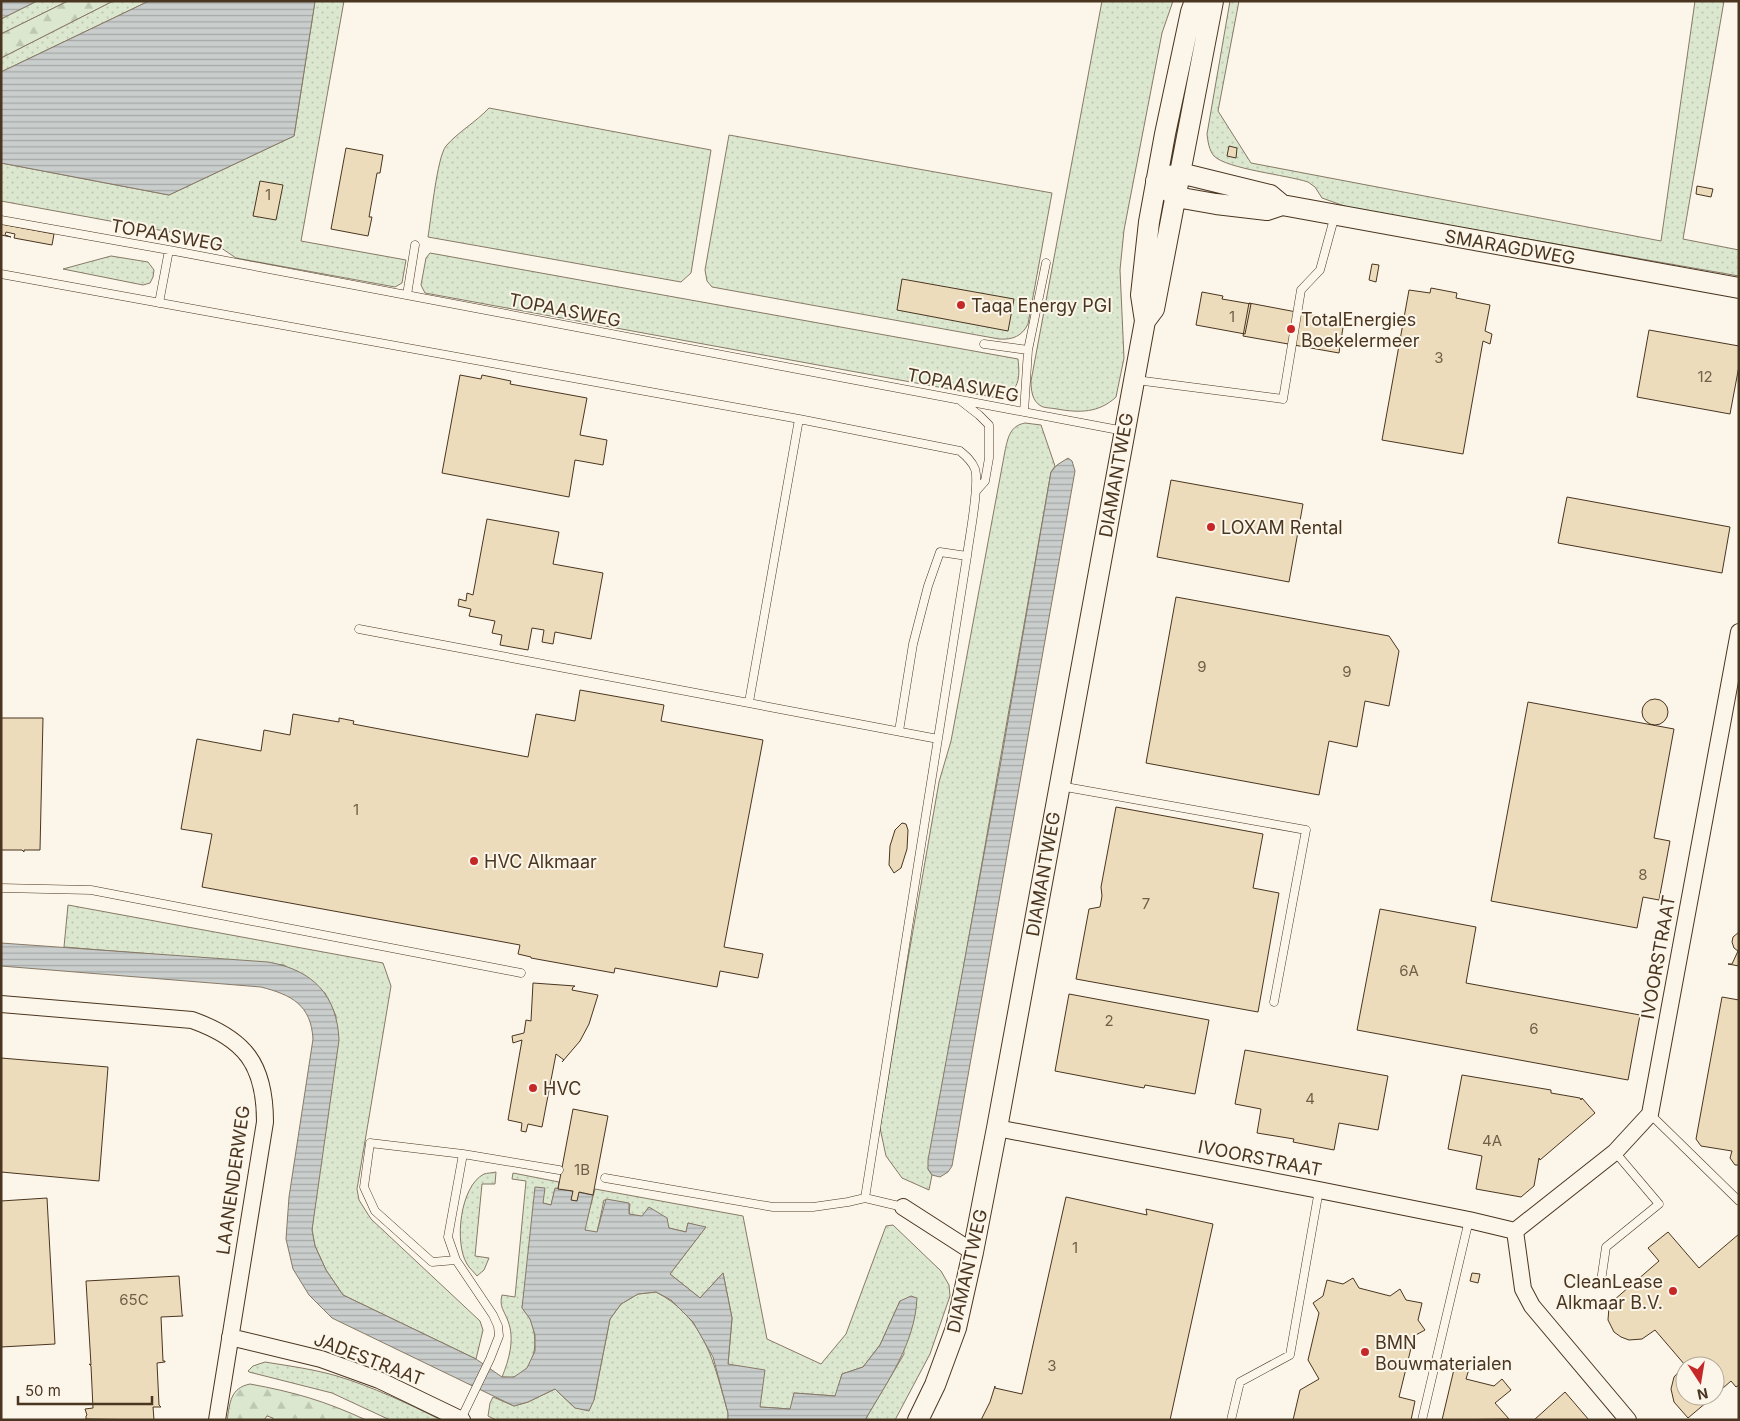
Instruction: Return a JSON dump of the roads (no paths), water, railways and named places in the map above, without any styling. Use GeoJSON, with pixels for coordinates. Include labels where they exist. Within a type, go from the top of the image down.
{"type":"FeatureCollection","features":[{"type":"Feature","properties":{"kind":"street","name":"DIAMANTWEG"},"geometry":{"type":"LineString","coordinates":[[918,1420],[935,1385],[956,1328],[973,1252],[1145,321],[1141,295],[1145,250],[1156,181],[1195,1]]}},
{"type":"Feature","properties":{"kind":"street","name":"DIAMANTWEG"},"geometry":{"type":"LineString","coordinates":[[1145,321],[1154,309],[1213,1]]}},
{"type":"Feature","properties":{"kind":"street","name":"SMARAGDWEG"},"geometry":{"type":"LineString","coordinates":[[1156,181],[1180,174],[1270,195],[1282,205]]}},
{"type":"Feature","properties":{"kind":"street","name":"SMARAGDWEG"},"geometry":{"type":"LineString","coordinates":[[1156,181],[1176,197],[1267,210],[1282,205],[1739,288]]}},
{"type":"Feature","properties":{"kind":"street","name":"IVOORSTRAAT"},"geometry":{"type":"LineString","coordinates":[[1650,1114],[1739,632]]}},
{"type":"Feature","properties":{"kind":"street","name":"LAANENDERWEG"},"geometry":{"type":"LineString","coordinates":[[1,1004],[192,1020],[228,1036],[240,1046],[261,1080],[265,1100],[265,1122],[217,1420]]}},
{"type":"Feature","properties":{"kind":"street"},"geometry":{"type":"LineString","coordinates":[[1628,1420],[1532,1306],[1522,1289],[1515,1231],[1615,1152],[1650,1114]]}},
{"type":"Feature","properties":{"kind":"street","name":"IVOORSTRAAT"},"geometry":{"type":"LineString","coordinates":[[997,1128],[1319,1190],[1515,1231]]}},
{"type":"Feature","properties":{"kind":"street"},"geometry":{"type":"LineString","coordinates":[[902,1207],[973,1252]]}},
{"type":"Feature","properties":{"kind":"street","name":"JADESTRAAT"},"geometry":{"type":"LineString","coordinates":[[230,1337],[321,1358],[379,1380],[462,1419]]}},
{"type":"Feature","properties":{"kind":"lane"},"geometry":{"type":"LineString","coordinates":[[1134,380],[1282,399],[1301,290],[1320,270],[1336,215]]}},
{"type":"Feature","properties":{"kind":"lane","name":"TOPAASWEG"},"geometry":{"type":"LineString","coordinates":[[1,220],[169,250],[1124,431]]}},
{"type":"Feature","properties":{"kind":"lane"},"geometry":{"type":"LineString","coordinates":[[407,295],[415,245]]}},
{"type":"Feature","properties":{"kind":"lane"},"geometry":{"type":"LineString","coordinates":[[159,303],[169,250]]}},
{"type":"Feature","properties":{"kind":"lane"},"geometry":{"type":"LineString","coordinates":[[1024,412],[1028,350],[1046,263]]}},
{"type":"Feature","properties":{"kind":"lane"},"geometry":{"type":"LineString","coordinates":[[1,274],[799,419],[960,451],[970,459],[975,470],[977,482],[967,556],[864,1198]]}},
{"type":"Feature","properties":{"kind":"lane"},"geometry":{"type":"LineString","coordinates":[[984,344],[1028,350]]}},
{"type":"Feature","properties":{"kind":"lane"},"geometry":{"type":"LineString","coordinates":[[959,400],[980,415],[989,425],[990,458],[985,481],[976,492]]}},
{"type":"Feature","properties":{"kind":"lane"},"geometry":{"type":"LineString","coordinates":[[749,702],[799,419]]}},
{"type":"Feature","properties":{"kind":"lane"},"geometry":{"type":"LineString","coordinates":[[899,731],[913,644],[928,586],[940,552],[967,556]]}},
{"type":"Feature","properties":{"kind":"lane"},"geometry":{"type":"LineString","coordinates":[[359,629],[938,739]]}},
{"type":"Feature","properties":{"kind":"lane"},"geometry":{"type":"LineString","coordinates":[[1059,786],[1306,830],[1274,1002]]}},
{"type":"Feature","properties":{"kind":"lane"},"geometry":{"type":"LineString","coordinates":[[1,888],[91,890],[521,973]]}},
{"type":"Feature","properties":{"kind":"lane"},"geometry":{"type":"LineString","coordinates":[[1650,1114],[1739,1201]]}},
{"type":"Feature","properties":{"kind":"lane"},"geometry":{"type":"LineString","coordinates":[[456,1260],[432,1262],[375,1211],[364,1187],[370,1143],[463,1154],[559,1170]]}},
{"type":"Feature","properties":{"kind":"lane"},"geometry":{"type":"LineString","coordinates":[[1601,1281],[1606,1247],[1659,1204],[1615,1152]]}},
{"type":"Feature","properties":{"kind":"lane"},"geometry":{"type":"LineString","coordinates":[[462,1419],[499,1336],[498,1326],[493,1314],[456,1260],[448,1237],[463,1154]]}},
{"type":"Feature","properties":{"kind":"lane"},"geometry":{"type":"LineString","coordinates":[[605,1178],[773,1206],[813,1207],[864,1198],[902,1207]]}},
{"type":"Feature","properties":{"kind":"lane"},"geometry":{"type":"LineString","coordinates":[[1232,1420],[1240,1382],[1290,1354],[1319,1190]]}},
{"type":"Feature","properties":{"kind":"lane"},"geometry":{"type":"LineString","coordinates":[[1422,1420],[1469,1220]]}},
{"type":"Feature","properties":{"kind":"place","name":"Taqa Energy PGI"},"geometry":{"type":"Point","coordinates":[961,305]}},
{"type":"Feature","properties":{"kind":"place","name":"TotalEnergies Boekelermeer"},"geometry":{"type":"Point","coordinates":[1291,329]}},
{"type":"Feature","properties":{"kind":"place","name":"LOXAM Rental"},"geometry":{"type":"Point","coordinates":[1211,527]}},
{"type":"Feature","properties":{"kind":"place","name":"HVC Alkmaar"},"geometry":{"type":"Point","coordinates":[474,861]}},
{"type":"Feature","properties":{"kind":"place","name":"HVC"},"geometry":{"type":"Point","coordinates":[533,1088]}},
{"type":"Feature","properties":{"kind":"place","name":"CleanLease Alkmaar B.V."},"geometry":{"type":"Point","coordinates":[1673,1291]}},
{"type":"Feature","properties":{"kind":"place","name":"BMN Bouwmaterialen"},"geometry":{"type":"Point","coordinates":[1365,1352]}}]}
